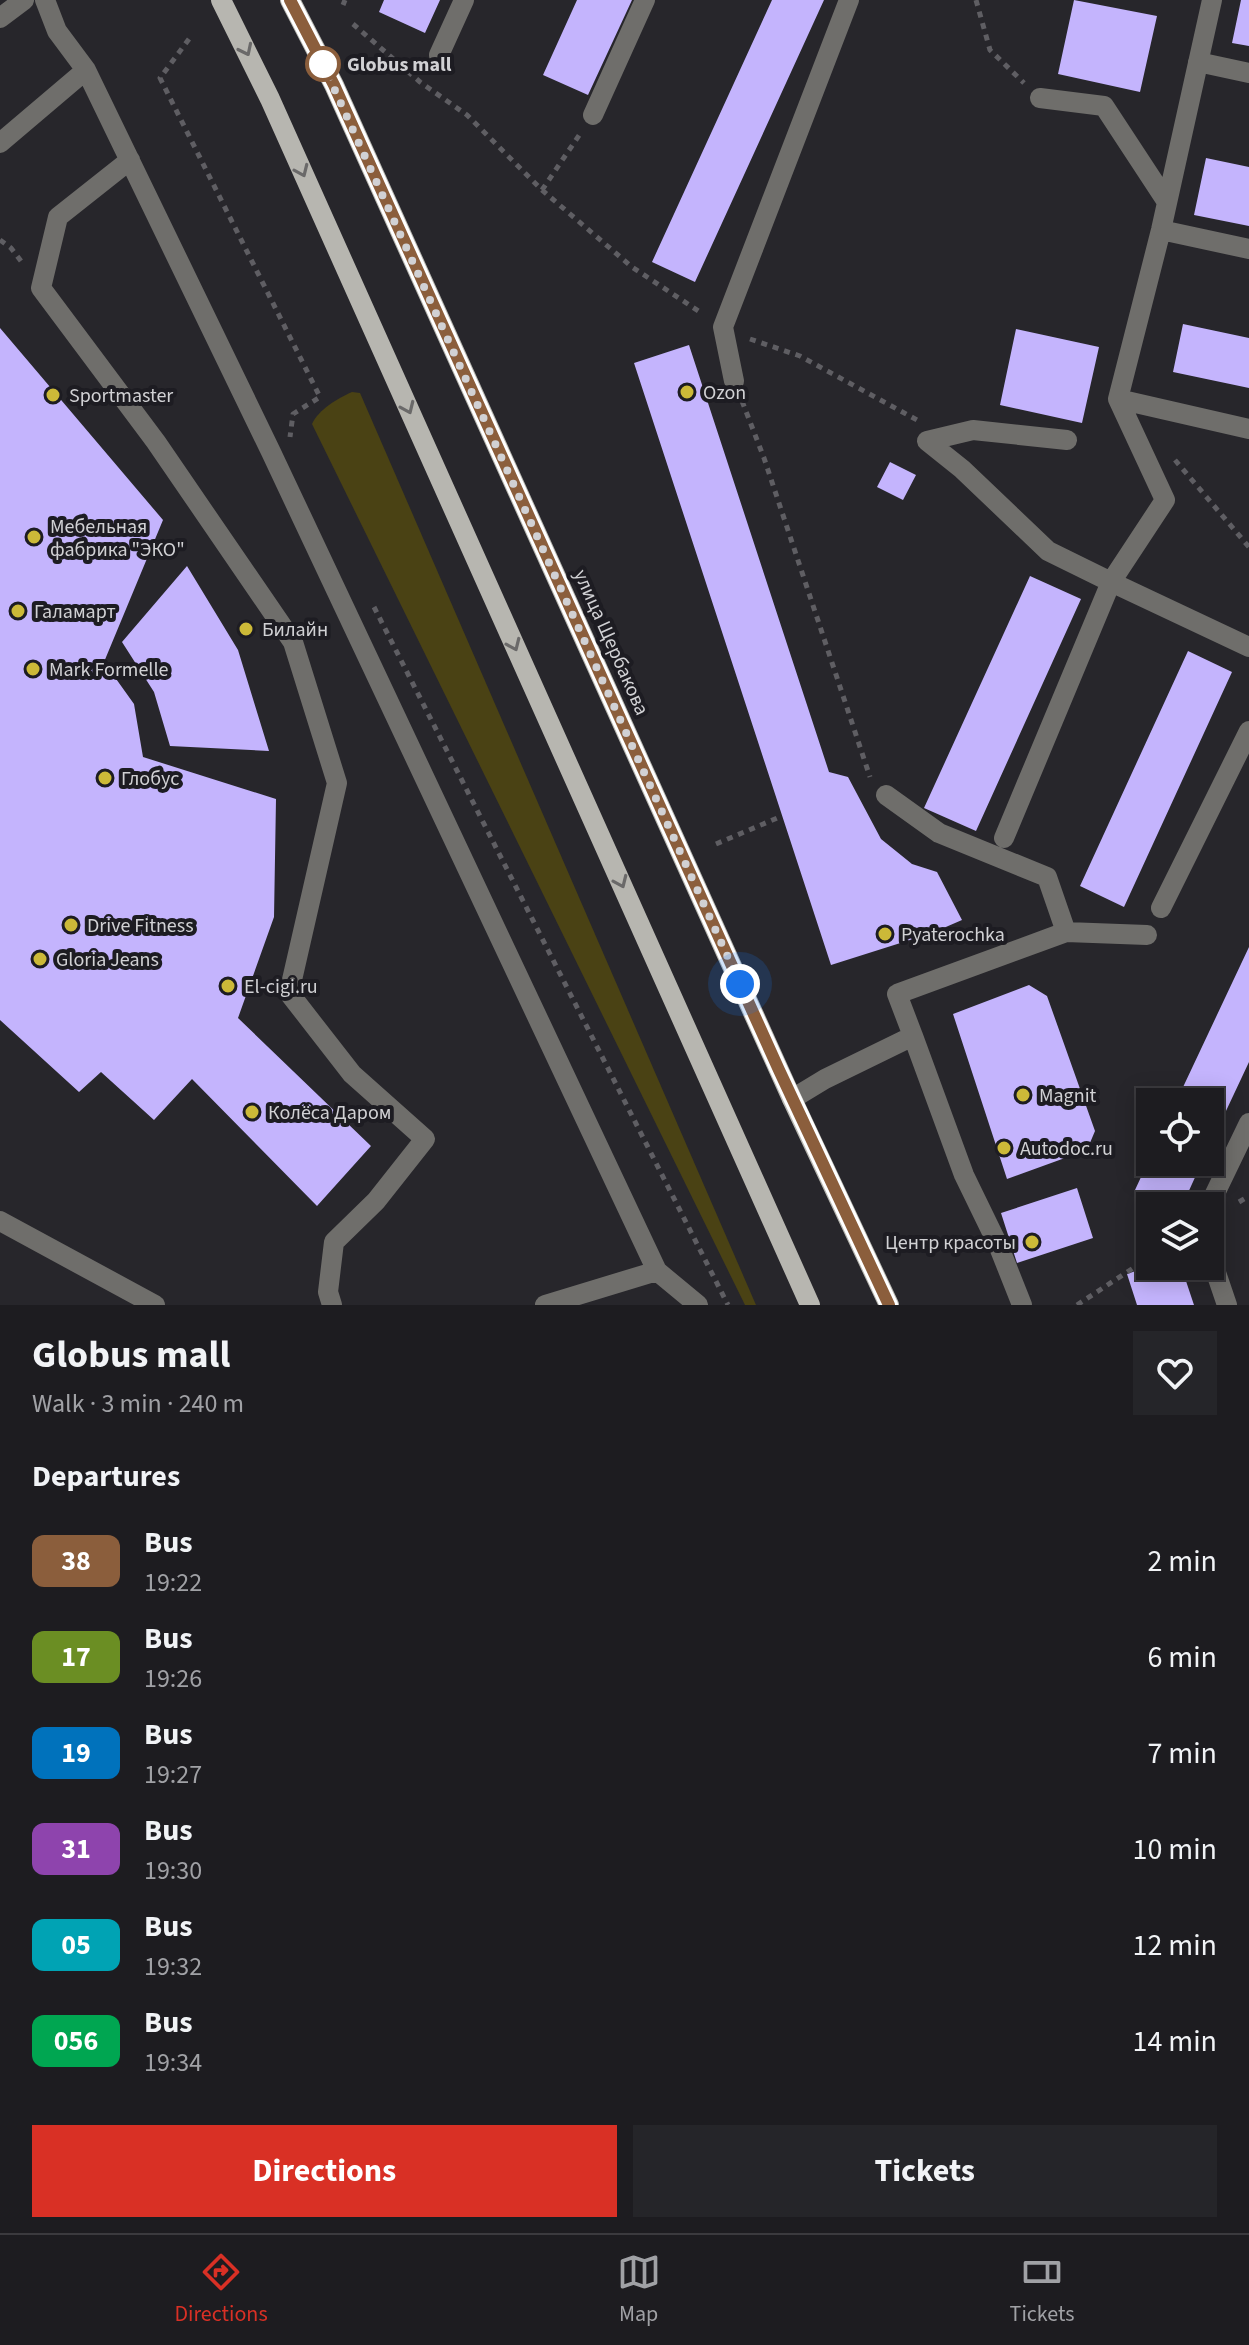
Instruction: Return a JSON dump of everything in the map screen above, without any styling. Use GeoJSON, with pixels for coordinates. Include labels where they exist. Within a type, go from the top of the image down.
{"type":"FeatureCollection","features":[{"type":"Feature","properties":{"kind":"main road"},"geometry":{"type":"LineString","coordinates":[[221,0],[270,99],[810,1305]]}},
{"type":"Feature","properties":{"kind":"main road","name":"улица Щербакова"},"geometry":{"type":"LineString","coordinates":[[290,0],[341,100],[792,1099],[889,1305]]}},
{"type":"Feature","properties":{"kind":"street"},"geometry":{"type":"LineString","coordinates":[[0,18],[24,0]]}},
{"type":"Feature","properties":{"kind":"street"},"geometry":{"type":"LineString","coordinates":[[45,0],[57,31],[86,70],[271,452],[657,1271],[698,1305]]}},
{"type":"Feature","properties":{"kind":"street"},"geometry":{"type":"LineString","coordinates":[[439,55],[464,0]]}},
{"type":"Feature","properties":{"kind":"street"},"geometry":{"type":"LineString","coordinates":[[593,115],[645,0]]}},
{"type":"Feature","properties":{"kind":"street"},"geometry":{"type":"LineString","coordinates":[[734,381],[723,327],[849,0]]}},
{"type":"Feature","properties":{"kind":"street"},"geometry":{"type":"LineString","coordinates":[[1004,838],[1111,582],[1165,500],[1118,399],[1161,230],[1212,0]]}},
{"type":"Feature","properties":{"kind":"street"},"geometry":{"type":"LineString","coordinates":[[1198,62],[1249,73]]}},
{"type":"Feature","properties":{"kind":"street"},"geometry":{"type":"LineString","coordinates":[[0,143],[86,70]]}},
{"type":"Feature","properties":{"kind":"street"},"geometry":{"type":"LineString","coordinates":[[1040,98],[1104,106],[1167,202]]}},
{"type":"Feature","properties":{"kind":"street"},"geometry":{"type":"LineString","coordinates":[[130,160],[58,217],[41,288],[156,442],[293,642],[337,783],[289,993],[352,1074],[425,1139],[376,1201],[334,1242],[328,1292],[332,1305]]}},
{"type":"Feature","properties":{"kind":"street"},"geometry":{"type":"LineString","coordinates":[[1161,230],[1249,249]]}},
{"type":"Feature","properties":{"kind":"street"},"geometry":{"type":"LineString","coordinates":[[1118,399],[1249,429]]}},
{"type":"Feature","properties":{"kind":"street"},"geometry":{"type":"LineString","coordinates":[[1067,440],[973,430],[927,441],[962,469],[1048,551],[1249,647]]}},
{"type":"Feature","properties":{"kind":"street"},"geometry":{"type":"LineString","coordinates":[[1161,908],[1249,731]]}},
{"type":"Feature","properties":{"kind":"street"},"geometry":{"type":"LineString","coordinates":[[886,795],[939,833],[1047,877],[1066,932]]}},
{"type":"Feature","properties":{"kind":"street"},"geometry":{"type":"LineString","coordinates":[[1022,1305],[964,1175],[897,994],[1066,932],[1147,935]]}},
{"type":"Feature","properties":{"kind":"street"},"geometry":{"type":"LineString","coordinates":[[792,1099],[825,1079],[913,1036]]}},
{"type":"Feature","properties":{"kind":"street"},"geometry":{"type":"LineString","coordinates":[[1216,1192],[1249,1123]]}},
{"type":"Feature","properties":{"kind":"street"},"geometry":{"type":"LineString","coordinates":[[0,1221],[155,1305]]}},
{"type":"Feature","properties":{"kind":"street"},"geometry":{"type":"LineString","coordinates":[[545,1305],[657,1271]]}},
{"type":"Feature","properties":{"kind":"street"},"geometry":{"type":"LineString","coordinates":[[1218,1280],[1227,1305]]}},
{"type":"Feature","properties":{"kind":"path"},"geometry":{"type":"LineString","coordinates":[[353,24],[420,82],[467,115],[542,190],[632,267],[723,327],[800,356],[917,420],[930,418]]}},
{"type":"Feature","properties":{"kind":"path"},"geometry":{"type":"LineString","coordinates":[[189,39],[160,78],[320,397],[293,414],[289,440]]}},
{"type":"Feature","properties":{"kind":"path"},"geometry":{"type":"LineString","coordinates":[[542,190],[593,115]]}},
{"type":"Feature","properties":{"kind":"path"},"geometry":{"type":"LineString","coordinates":[[734,381],[764,458],[872,783],[886,795]]}},
{"type":"Feature","properties":{"kind":"path"},"geometry":{"type":"LineString","coordinates":[[1172,456],[1249,547]]}},
{"type":"Feature","properties":{"kind":"path"},"geometry":{"type":"LineString","coordinates":[[368,595],[728,1305]]}},
{"type":"Feature","properties":{"kind":"path"},"geometry":{"type":"LineString","coordinates":[[716,844],[782,816]]}},
{"type":"Feature","properties":{"kind":"path"},"geometry":{"type":"LineString","coordinates":[[1077,1305],[1136,1266]]}},
{"type":"Feature","properties":{"kind":"shaded area"},"geometry":{"type":"Polygon","coordinates":[[[352,392],[360,393],[756,1305],[745,1305],[312,424],[324,409],[352,392]]]}},
{"type":"Feature","properties":{"kind":"building"},"geometry":{"type":"Polygon","coordinates":[[[384,0],[440,0],[425,33],[379,12],[384,0]]]}},
{"type":"Feature","properties":{"kind":"building"},"geometry":{"type":"Polygon","coordinates":[[[577,0],[632,0],[588,95],[543,75],[577,0]]]}},
{"type":"Feature","properties":{"kind":"building"},"geometry":{"type":"Polygon","coordinates":[[[772,0],[824,0],[695,282],[652,262],[772,0]]]}},
{"type":"Feature","properties":{"kind":"building"},"geometry":{"type":"Polygon","coordinates":[[[1074,0],[1157,16],[1140,92],[1058,74],[1074,0]]]}},
{"type":"Feature","properties":{"kind":"building"},"geometry":{"type":"Polygon","coordinates":[[[1241,0],[1249,0],[1249,46],[1232,43],[1241,0]]]}},
{"type":"Feature","properties":{"kind":"building"},"geometry":{"type":"Polygon","coordinates":[[[1206,158],[1249,167],[1249,226],[1194,215],[1206,158]]]}},
{"type":"Feature","properties":{"kind":"building"},"geometry":{"type":"Polygon","coordinates":[[[1183,324],[1249,338],[1249,388],[1173,372],[1183,324]]]}},
{"type":"Feature","properties":{"kind":"building","name":"Глобус"},"geometry":{"type":"Polygon","coordinates":[[[0,328],[163,520],[104,662],[134,704],[143,757],[276,799],[274,917],[238,1018],[371,1146],[317,1206],[192,1079],[154,1120],[101,1072],[79,1092],[0,1020],[0,328]]]}},
{"type":"Feature","properties":{"kind":"building"},"geometry":{"type":"Polygon","coordinates":[[[1016,329],[1099,347],[1082,423],[1000,405],[1016,329]]]}},
{"type":"Feature","properties":{"kind":"building"},"geometry":{"type":"Polygon","coordinates":[[[689,345],[829,772],[848,777],[881,839],[912,864],[937,872],[962,920],[932,933],[831,965],[634,363],[689,345]]]}},
{"type":"Feature","properties":{"kind":"building"},"geometry":{"type":"Polygon","coordinates":[[[890,462],[916,475],[903,500],[877,487],[890,462]]]}},
{"type":"Feature","properties":{"kind":"building"},"geometry":{"type":"Polygon","coordinates":[[[187,566],[238,650],[269,751],[170,746],[154,692],[122,642],[187,566]]]}},
{"type":"Feature","properties":{"kind":"building"},"geometry":{"type":"Polygon","coordinates":[[[1030,576],[1081,599],[976,831],[924,808],[1030,576]]]}},
{"type":"Feature","properties":{"kind":"building"},"geometry":{"type":"Polygon","coordinates":[[[1188,651],[1232,672],[1124,907],[1080,886],[1188,651]]]}},
{"type":"Feature","properties":{"kind":"building"},"geometry":{"type":"Polygon","coordinates":[[[1249,947],[1249,1062],[1224,1115],[1224,1088],[1183,1088],[1249,947]]]}},
{"type":"Feature","properties":{"kind":"building"},"geometry":{"type":"Polygon","coordinates":[[[1029,985],[1047,996],[1095,1131],[1087,1150],[1007,1179],[953,1014],[1029,985]]]}},
{"type":"Feature","properties":{"kind":"building"},"geometry":{"type":"Polygon","coordinates":[[[1142,1176],[1196,1176],[1188,1192],[1135,1190],[1142,1176]]]}},
{"type":"Feature","properties":{"kind":"building"},"geometry":{"type":"Polygon","coordinates":[[[1077,1188],[1093,1238],[1017,1263],[1001,1213],[1077,1188]]]}},
{"type":"Feature","properties":{"kind":"building"},"geometry":{"type":"Polygon","coordinates":[[[1136,1271],[1136,1280],[1186,1280],[1194,1305],[1137,1305],[1127,1274],[1136,1271]]]}},
{"type":"Feature","properties":{"kind":"bus line","name":"38"},"geometry":{"type":"LineString","coordinates":[[290,0],[334,85],[779,1070],[889,1305]]}},
{"type":"Feature","properties":{"kind":"place","name":"Globus mall"},"geometry":{"type":"Point","coordinates":[323,64]}},
{"type":"Feature","properties":{"kind":"place","name":"Ozon"},"geometry":{"type":"Point","coordinates":[687,392]}},
{"type":"Feature","properties":{"kind":"place","name":"Sportmaster"},"geometry":{"type":"Point","coordinates":[53,395]}},
{"type":"Feature","properties":{"kind":"place","name":"Мебельная фабрика \"ЭКО\""},"geometry":{"type":"Point","coordinates":[34,537]}},
{"type":"Feature","properties":{"kind":"place","name":"Галамарт"},"geometry":{"type":"Point","coordinates":[18,611]}},
{"type":"Feature","properties":{"kind":"place","name":"Билайн"},"geometry":{"type":"Point","coordinates":[246,629]}},
{"type":"Feature","properties":{"kind":"place","name":"Mark Formelle"},"geometry":{"type":"Point","coordinates":[33,669]}},
{"type":"Feature","properties":{"kind":"place","name":"Глобус"},"geometry":{"type":"Point","coordinates":[105,778]}},
{"type":"Feature","properties":{"kind":"place","name":"Drive Fitness"},"geometry":{"type":"Point","coordinates":[71,925]}},
{"type":"Feature","properties":{"kind":"place","name":"Pyaterochka"},"geometry":{"type":"Point","coordinates":[885,934]}},
{"type":"Feature","properties":{"kind":"place","name":"Gloria Jeans"},"geometry":{"type":"Point","coordinates":[40,959]}},
{"type":"Feature","properties":{"kind":"place","name":"El-cigi.ru"},"geometry":{"type":"Point","coordinates":[228,986]}},
{"type":"Feature","properties":{"kind":"place","name":"Magnit"},"geometry":{"type":"Point","coordinates":[1023,1095]}},
{"type":"Feature","properties":{"kind":"place","name":"Колёса Даром"},"geometry":{"type":"Point","coordinates":[252,1112]}},
{"type":"Feature","properties":{"kind":"place","name":"Autodoc.ru"},"geometry":{"type":"Point","coordinates":[1004,1148]}},
{"type":"Feature","properties":{"kind":"place","name":"Центр красоты"},"geometry":{"type":"Point","coordinates":[1032,1242]}},
{"type":"Feature","properties":{"kind":"route"},"geometry":{"type":"LineString","coordinates":[[323,64],[740,984]]}}]}
